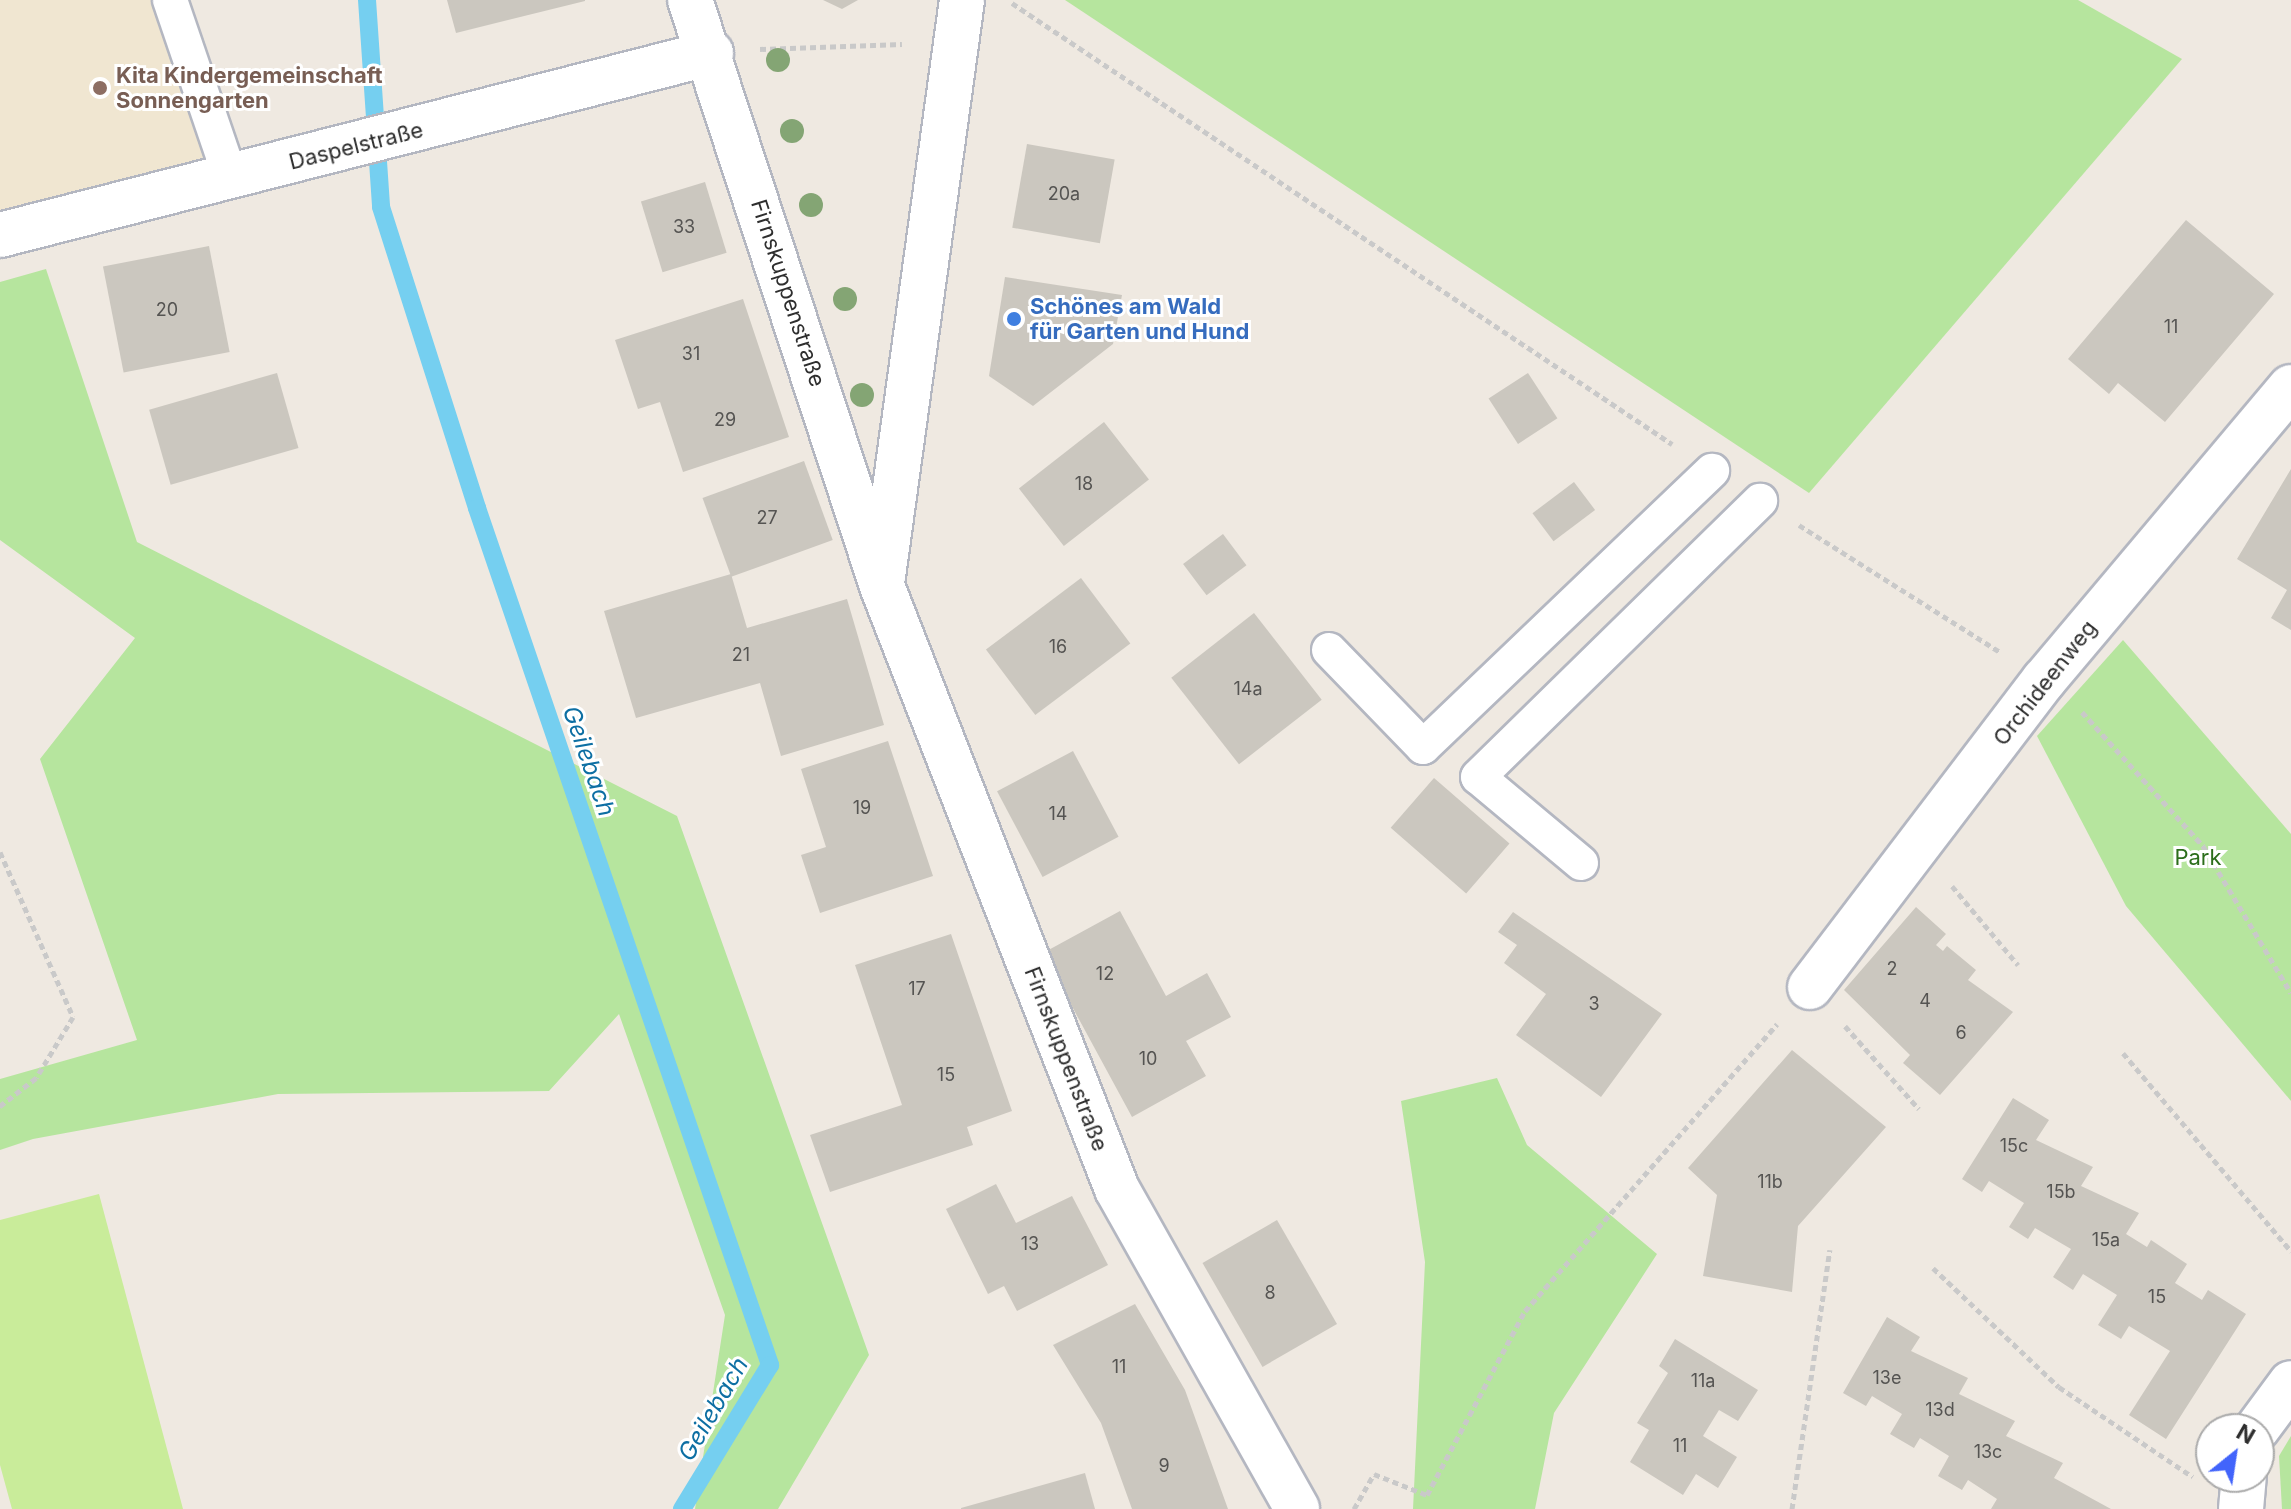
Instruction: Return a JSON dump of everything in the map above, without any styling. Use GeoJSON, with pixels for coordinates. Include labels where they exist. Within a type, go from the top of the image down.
{"type":"FeatureCollection","features":[{"type":"Feature","properties":{"kind":"street","name":"Firnskuppenstraße"},"geometry":{"type":"LineString","coordinates":[[690,0],[711,53],[882,586],[1117,1189],[1297,1509]]}},
{"type":"Feature","properties":{"kind":"street","name":"Firnskuppenstraße"},"geometry":{"type":"LineString","coordinates":[[882,586],[962,0]]}},
{"type":"Feature","properties":{"kind":"street","name":"Daspelstraße"},"geometry":{"type":"LineString","coordinates":[[0,235],[421,131],[711,53]]}},
{"type":"Feature","properties":{"kind":"street","name":"Orchideenweg"},"geometry":{"type":"LineString","coordinates":[[1810,987],[2044,680],[2291,387]]}},
{"type":"Feature","properties":{"kind":"street"},"geometry":{"type":"LineString","coordinates":[[2269,1413],[2291,1383]]}},
{"type":"Feature","properties":{"kind":"lane"},"geometry":{"type":"LineString","coordinates":[[170,0],[230,176]]}},
{"type":"Feature","properties":{"kind":"lane"},"geometry":{"type":"LineString","coordinates":[[1329,650],[1423,747],[1712,471]]}},
{"type":"Feature","properties":{"kind":"lane"},"geometry":{"type":"LineString","coordinates":[[1581,863],[1478,777],[1760,501]]}},
{"type":"Feature","properties":{"kind":"path"},"geometry":{"type":"LineString","coordinates":[[1008,0],[1712,471]]}},
{"type":"Feature","properties":{"kind":"path"},"geometry":{"type":"LineString","coordinates":[[812,45],[955,42]]}},
{"type":"Feature","properties":{"kind":"path"},"geometry":{"type":"LineString","coordinates":[[1760,501],[2044,680],[2101,727],[2203,846],[2291,993]]}},
{"type":"Feature","properties":{"kind":"path"},"geometry":{"type":"LineString","coordinates":[[1919,847],[2018,965]]}},
{"type":"Feature","properties":{"kind":"path"},"geometry":{"type":"LineString","coordinates":[[0,852],[73,1017],[36,1078],[0,1106]]}},
{"type":"Feature","properties":{"kind":"path"},"geometry":{"type":"LineString","coordinates":[[1354,1509],[1374,1474],[1427,1495],[1525,1311],[1810,987],[1919,1109]]}},
{"type":"Feature","properties":{"kind":"path"},"geometry":{"type":"LineString","coordinates":[[2123,1053],[2291,1251]]}},
{"type":"Feature","properties":{"kind":"path"},"geometry":{"type":"LineString","coordinates":[[1792,1509],[1830,1250]]}},
{"type":"Feature","properties":{"kind":"path"},"geometry":{"type":"LineString","coordinates":[[1933,1268],[2059,1387],[2195,1479]]}},
{"type":"Feature","properties":{"kind":"shaded area","name":"Kita Kindergemeinschaft Sonnengarten"},"geometry":{"type":"Polygon","coordinates":[[[0,0],[170,0],[230,176],[0,235],[0,0]]]}},
{"type":"Feature","properties":{"kind":"green space"},"geometry":{"type":"Polygon","coordinates":[[[1065,0],[2078,0],[2182,59],[1809,493],[1065,0]]]}},
{"type":"Feature","properties":{"kind":"green space"},"geometry":{"type":"Polygon","coordinates":[[[46,269],[137,542],[677,816],[869,1355],[778,1509],[695,1509],[725,1315],[619,1014],[549,1091],[278,1094],[33,1139],[0,1150],[0,1079],[137,1040],[40,759],[135,638],[0,540],[0,282],[46,269]]]}},
{"type":"Feature","properties":{"kind":"green space","name":"Park"},"geometry":{"type":"Polygon","coordinates":[[[2123,640],[2291,834],[2291,1101],[2126,906],[2037,736],[2123,640]]]}},
{"type":"Feature","properties":{"kind":"green space"},"geometry":{"type":"Polygon","coordinates":[[[1497,1078],[1527,1145],[1657,1254],[1554,1413],[1535,1509],[1413,1509],[1425,1262],[1401,1101],[1497,1078]]]}},
{"type":"Feature","properties":{"kind":"green space"},"geometry":{"type":"Polygon","coordinates":[[[99,1194],[183,1509],[12,1509],[0,1465],[0,1220],[99,1194]]]}},
{"type":"Feature","properties":{"kind":"green space"},"geometry":{"type":"Polygon","coordinates":[[[2291,1436],[2291,1509],[2282,1509],[2279,1456],[2291,1436]]]}},
{"type":"Feature","properties":{"kind":"building"},"geometry":{"type":"Polygon","coordinates":[[[447,0],[585,0],[585,1],[456,33],[447,0]]]}},
{"type":"Feature","properties":{"kind":"building"},"geometry":{"type":"Polygon","coordinates":[[[823,0],[858,0],[842,9],[823,0]]]}},
{"type":"Feature","properties":{"kind":"building"},"geometry":{"type":"Polygon","coordinates":[[[1027,144],[1115,159],[1100,243],[1012,228],[1027,144]]]}},
{"type":"Feature","properties":{"kind":"building"},"geometry":{"type":"Polygon","coordinates":[[[705,182],[727,253],[663,272],[641,202],[705,182]]]}},
{"type":"Feature","properties":{"kind":"building"},"geometry":{"type":"Polygon","coordinates":[[[2186,220],[2274,294],[2165,422],[2118,383],[2109,394],[2068,359],[2186,220]]]}},
{"type":"Feature","properties":{"kind":"building"},"geometry":{"type":"Polygon","coordinates":[[[209,246],[230,352],[124,373],[103,267],[209,246]]]}},
{"type":"Feature","properties":{"kind":"building"},"geometry":{"type":"Polygon","coordinates":[[[1005,277],[1122,295],[1113,344],[1033,406],[989,376],[1005,277]]]}},
{"type":"Feature","properties":{"kind":"building"},"geometry":{"type":"Polygon","coordinates":[[[743,299],[789,437],[683,472],[660,402],[638,409],[615,340],[743,299]]]}},
{"type":"Feature","properties":{"kind":"building"},"geometry":{"type":"Polygon","coordinates":[[[277,373],[298,448],[171,485],[149,410],[277,373]]]}},
{"type":"Feature","properties":{"kind":"building"},"geometry":{"type":"Polygon","coordinates":[[[1528,373],[1557,418],[1518,444],[1489,399],[1528,373]]]}},
{"type":"Feature","properties":{"kind":"building"},"geometry":{"type":"Polygon","coordinates":[[[1104,422],[1149,480],[1064,546],[1019,488],[1104,422]]]}},
{"type":"Feature","properties":{"kind":"building"},"geometry":{"type":"Polygon","coordinates":[[[804,461],[833,540],[731,577],[703,498],[804,461]]]}},
{"type":"Feature","properties":{"kind":"building"},"geometry":{"type":"Polygon","coordinates":[[[2291,469],[2291,630],[2271,618],[2287,590],[2237,559],[2291,469]]]}},
{"type":"Feature","properties":{"kind":"building"},"geometry":{"type":"Polygon","coordinates":[[[1574,482],[1595,510],[1554,541],[1532,513],[1574,482]]]}},
{"type":"Feature","properties":{"kind":"building"},"geometry":{"type":"Polygon","coordinates":[[[1223,534],[1246,565],[1207,595],[1183,564],[1223,534]]]}},
{"type":"Feature","properties":{"kind":"building"},"geometry":{"type":"Polygon","coordinates":[[[731,574],[747,628],[847,599],[884,725],[781,756],[760,683],[636,718],[604,611],[731,574]]]}},
{"type":"Feature","properties":{"kind":"building"},"geometry":{"type":"Polygon","coordinates":[[[1081,578],[1130,643],[1035,715],[986,650],[1081,578]]]}},
{"type":"Feature","properties":{"kind":"building"},"geometry":{"type":"Polygon","coordinates":[[[1254,613],[1322,700],[1239,764],[1171,678],[1254,613]]]}},
{"type":"Feature","properties":{"kind":"building"},"geometry":{"type":"Polygon","coordinates":[[[888,741],[933,876],[820,913],[801,855],[826,847],[801,769],[888,741]]]}},
{"type":"Feature","properties":{"kind":"building"},"geometry":{"type":"Polygon","coordinates":[[[1073,751],[1119,837],[1043,877],[997,791],[1073,751]]]}},
{"type":"Feature","properties":{"kind":"building"},"geometry":{"type":"Polygon","coordinates":[[[1434,778],[1509,844],[1466,893],[1391,828],[1434,778]]]}},
{"type":"Feature","properties":{"kind":"building"},"geometry":{"type":"Polygon","coordinates":[[[1916,907],[1946,934],[1936,945],[1943,951],[1947,946],[1976,970],[1968,980],[2013,1012],[1940,1095],[1903,1063],[1910,1055],[1844,990],[1916,907]]]}},
{"type":"Feature","properties":{"kind":"building"},"geometry":{"type":"Polygon","coordinates":[[[1120,911],[1166,996],[1207,973],[1231,1017],[1186,1041],[1206,1076],[1132,1117],[1043,953],[1120,911]]]}},
{"type":"Feature","properties":{"kind":"building"},"geometry":{"type":"Polygon","coordinates":[[[1513,912],[1662,1014],[1601,1097],[1516,1035],[1546,994],[1504,963],[1517,945],[1498,932],[1513,912]]]}},
{"type":"Feature","properties":{"kind":"building"},"geometry":{"type":"Polygon","coordinates":[[[951,934],[1012,1111],[967,1127],[973,1145],[830,1192],[810,1135],[902,1105],[855,965],[951,934]]]}},
{"type":"Feature","properties":{"kind":"building"},"geometry":{"type":"Polygon","coordinates":[[[1792,1050],[1886,1127],[1798,1226],[1792,1292],[1703,1276],[1717,1195],[1688,1168],[1792,1050]]]}},
{"type":"Feature","properties":{"kind":"building"},"geometry":{"type":"Polygon","coordinates":[[[2013,1098],[2049,1120],[2036,1140],[2093,1167],[2081,1186],[2139,1213],[2126,1234],[2147,1247],[2151,1240],[2187,1264],[2175,1283],[2202,1300],[2208,1290],[2246,1314],[2166,1439],[2129,1415],[2170,1351],[2129,1326],[2121,1339],[2098,1325],[2117,1295],[2083,1274],[2073,1290],[2053,1277],[2071,1249],[2035,1228],[2028,1239],[2009,1227],[2024,1203],[1989,1181],[1982,1192],[1962,1179],[2013,1098]]]}},
{"type":"Feature","properties":{"kind":"building"},"geometry":{"type":"Polygon","coordinates":[[[996,1184],[1016,1223],[1072,1196],[1108,1265],[1017,1311],[1004,1286],[988,1294],[946,1209],[996,1184]]]}},
{"type":"Feature","properties":{"kind":"building"},"geometry":{"type":"Polygon","coordinates":[[[1277,1220],[1337,1324],[1263,1367],[1203,1263],[1277,1220]]]}},
{"type":"Feature","properties":{"kind":"building"},"geometry":{"type":"Polygon","coordinates":[[[1135,1304],[1185,1390],[1228,1509],[1132,1509],[1101,1423],[1053,1345],[1135,1304]]]}},
{"type":"Feature","properties":{"kind":"building"},"geometry":{"type":"Polygon","coordinates":[[[1887,1317],[1920,1337],[1911,1351],[1968,1378],[1959,1394],[2015,1421],[2006,1436],[2063,1463],[2054,1478],[2111,1509],[1991,1509],[1997,1499],[1968,1480],[1962,1490],[1938,1476],[1949,1456],[1920,1438],[1914,1448],[1890,1434],[1902,1414],[1872,1396],[1866,1406],[1843,1393],[1887,1317]]]}},
{"type":"Feature","properties":{"kind":"building"},"geometry":{"type":"Polygon","coordinates":[[[1675,1339],[1758,1390],[1738,1421],[1719,1410],[1703,1436],[1737,1457],[1718,1488],[1696,1474],[1683,1495],[1630,1462],[1649,1430],[1637,1423],[1668,1373],[1659,1366],[1675,1339]]]}},
{"type":"Feature","properties":{"kind":"building"},"geometry":{"type":"Polygon","coordinates":[[[1085,1473],[1095,1509],[961,1509],[961,1508],[1085,1473]]]}},
{"type":"Feature","properties":{"kind":"waterway","name":"Geilebach"},"geometry":{"type":"LineString","coordinates":[[367,0],[381,207],[477,508],[770,1365],[682,1509]]}},
{"type":"Feature","properties":{"kind":"place","name":"Kita Kindergemeinschaft Sonnengarten"},"geometry":{"type":"Point","coordinates":[100,88]}},
{"type":"Feature","properties":{"kind":"place","name":"Schönes am Wald für Garten und Hund"},"geometry":{"type":"Point","coordinates":[1014,319]}}]}
